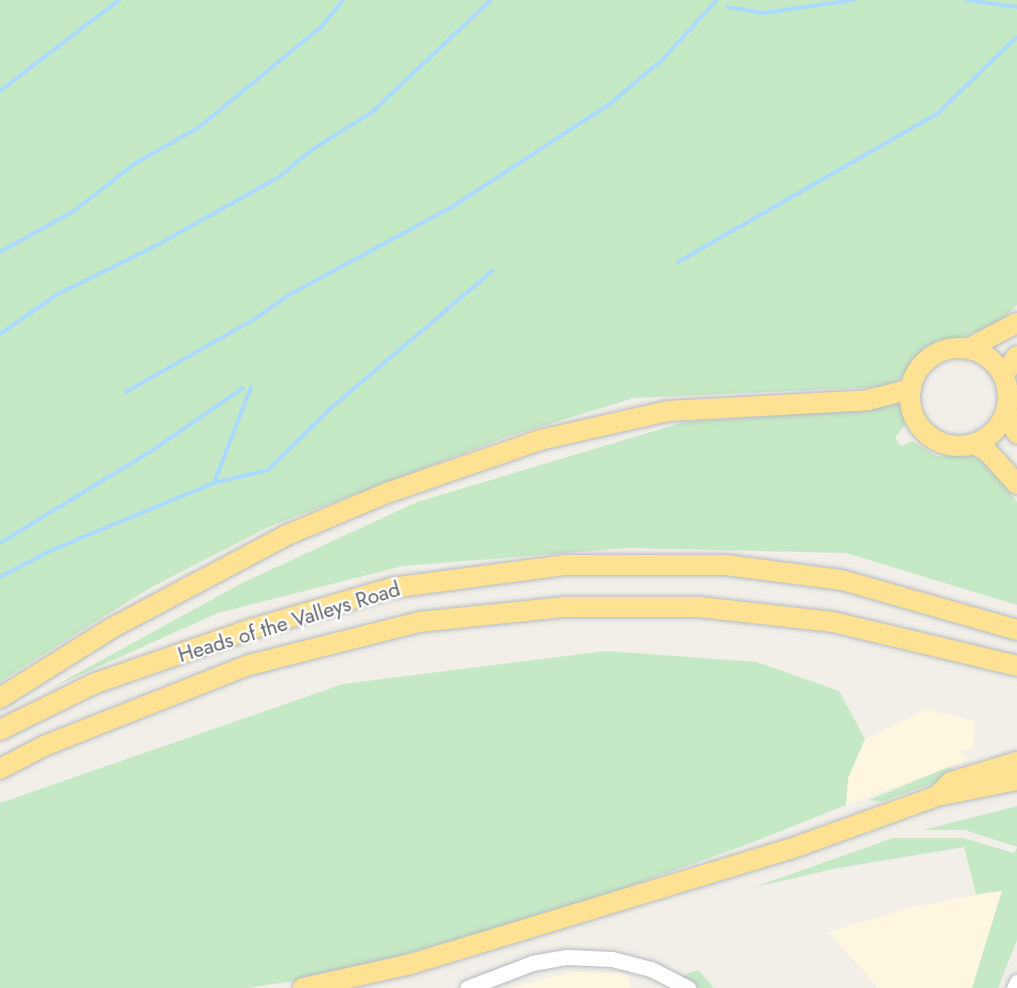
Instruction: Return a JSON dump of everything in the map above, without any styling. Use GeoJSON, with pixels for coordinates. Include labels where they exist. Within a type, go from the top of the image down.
{"type":"FeatureCollection","features":[{"type":"Feature","properties":{"kind":"highway"},"geometry":{"type":"LineString","coordinates":[[1017,324],[967,349],[948,350],[931,358],[917,372],[911,389],[914,416],[929,436],[950,445],[974,444],[986,450],[1017,484]]}},
{"type":"Feature","properties":{"kind":"highway"},"geometry":{"type":"LineString","coordinates":[[967,349],[988,359],[1003,376],[1006,411],[1017,434]]}},
{"type":"Feature","properties":{"kind":"highway"},"geometry":{"type":"LineString","coordinates":[[1003,376],[1017,356]]}},
{"type":"Feature","properties":{"kind":"highway"},"geometry":{"type":"LineString","coordinates":[[0,698],[110,629],[287,535],[387,493],[540,440],[668,411],[868,400],[911,389]]}},
{"type":"Feature","properties":{"kind":"highway"},"geometry":{"type":"LineString","coordinates":[[974,444],[994,431],[1006,411]]}},
{"type":"Feature","properties":{"kind":"highway","name":"Heads of the Valleys Road"},"geometry":{"type":"LineString","coordinates":[[0,730],[93,684],[284,620],[391,588],[566,565],[726,565],[842,580],[1017,630]]}},
{"type":"Feature","properties":{"kind":"highway","name":"Heads of the Valleys Road"},"geometry":{"type":"LineString","coordinates":[[0,769],[44,746],[249,666],[419,622],[541,609],[699,607],[822,621],[1017,666]]}},
{"type":"Feature","properties":{"kind":"highway"},"geometry":{"type":"LineString","coordinates":[[937,796],[951,782],[1017,762]]}},
{"type":"Feature","properties":{"kind":"highway"},"geometry":{"type":"LineString","coordinates":[[303,988],[411,964],[790,849],[937,796],[1017,780]]}},
{"type":"Feature","properties":{"kind":"street"},"geometry":{"type":"LineString","coordinates":[[466,988],[532,963],[567,957],[612,959],[651,969],[688,988]]}},
{"type":"Feature","properties":{"kind":"street"},"geometry":{"type":"LineString","coordinates":[[1014,988],[1017,982]]}},
{"type":"Feature","properties":{"kind":"shaded area"},"geometry":{"type":"Polygon","coordinates":[[[927,710],[975,721],[973,749],[960,750],[969,760],[846,805],[848,778],[865,739],[927,710]]]}},
{"type":"Feature","properties":{"kind":"shaded area"},"geometry":{"type":"Polygon","coordinates":[[[1002,890],[972,988],[879,988],[828,932],[913,907],[1002,890]]]}},
{"type":"Feature","properties":{"kind":"shaded area"},"geometry":{"type":"Polygon","coordinates":[[[572,972],[620,973],[627,975],[631,988],[509,988],[572,972]]]}},
{"type":"Feature","properties":{"kind":"green space"},"geometry":{"type":"Polygon","coordinates":[[[0,0],[1017,0],[1017,305],[996,325],[925,349],[896,383],[879,387],[634,398],[507,437],[268,527],[148,589],[0,682],[0,0]]]}},
{"type":"Feature","properties":{"kind":"green space"},"geometry":{"type":"Polygon","coordinates":[[[900,403],[905,425],[895,438],[902,446],[912,441],[937,456],[972,456],[987,463],[1017,502],[1017,605],[846,553],[628,548],[403,566],[218,613],[51,688],[240,584],[417,502],[684,422],[868,409],[900,403]]]}},
{"type":"Feature","properties":{"kind":"green space"},"geometry":{"type":"Polygon","coordinates":[[[606,651],[757,662],[839,691],[865,739],[848,778],[846,805],[751,843],[583,903],[328,976],[248,988],[0,988],[0,803],[343,684],[606,651]]]}},
{"type":"Feature","properties":{"kind":"green space"},"geometry":{"type":"Polygon","coordinates":[[[949,767],[953,769],[948,778],[881,802],[869,800],[949,767]]]}},
{"type":"Feature","properties":{"kind":"green space"},"geometry":{"type":"Polygon","coordinates":[[[1017,806],[1017,847],[965,830],[923,830],[1017,806]]]}},
{"type":"Feature","properties":{"kind":"green space"},"geometry":{"type":"Polygon","coordinates":[[[893,838],[963,838],[1014,853],[1017,848],[1017,940],[998,988],[972,988],[1002,891],[976,894],[964,847],[838,868],[755,887],[893,838]]]}},
{"type":"Feature","properties":{"kind":"green space"},"geometry":{"type":"Polygon","coordinates":[[[698,970],[714,988],[699,988],[681,976],[698,970]]]}},
{"type":"Feature","properties":{"kind":"waterway"},"geometry":{"type":"LineString","coordinates":[[0,91],[119,0]]}},
{"type":"Feature","properties":{"kind":"waterway"},"geometry":{"type":"LineString","coordinates":[[0,252],[74,211],[134,164],[198,128],[321,27],[343,0]]}},
{"type":"Feature","properties":{"kind":"waterway"},"geometry":{"type":"LineString","coordinates":[[0,334],[58,294],[152,248],[279,177],[313,149],[371,113],[491,0]]}},
{"type":"Feature","properties":{"kind":"waterway"},"geometry":{"type":"LineString","coordinates":[[728,7],[763,13],[853,0]]}},
{"type":"Feature","properties":{"kind":"waterway"},"geometry":{"type":"LineString","coordinates":[[967,0],[1017,7]]}},
{"type":"Feature","properties":{"kind":"waterway"},"geometry":{"type":"LineString","coordinates":[[126,392],[253,320],[289,295],[452,207],[611,103],[662,60],[716,1]]}},
{"type":"Feature","properties":{"kind":"waterway"},"geometry":{"type":"LineString","coordinates":[[678,262],[938,113],[1017,37]]}},
{"type":"Feature","properties":{"kind":"waterway"},"geometry":{"type":"LineString","coordinates":[[0,577],[52,550],[214,483],[268,470],[330,409],[492,271]]}},
{"type":"Feature","properties":{"kind":"waterway"},"geometry":{"type":"LineString","coordinates":[[214,483],[251,387]]}},
{"type":"Feature","properties":{"kind":"waterway"},"geometry":{"type":"LineString","coordinates":[[0,543],[153,450],[243,388]]}}]}
